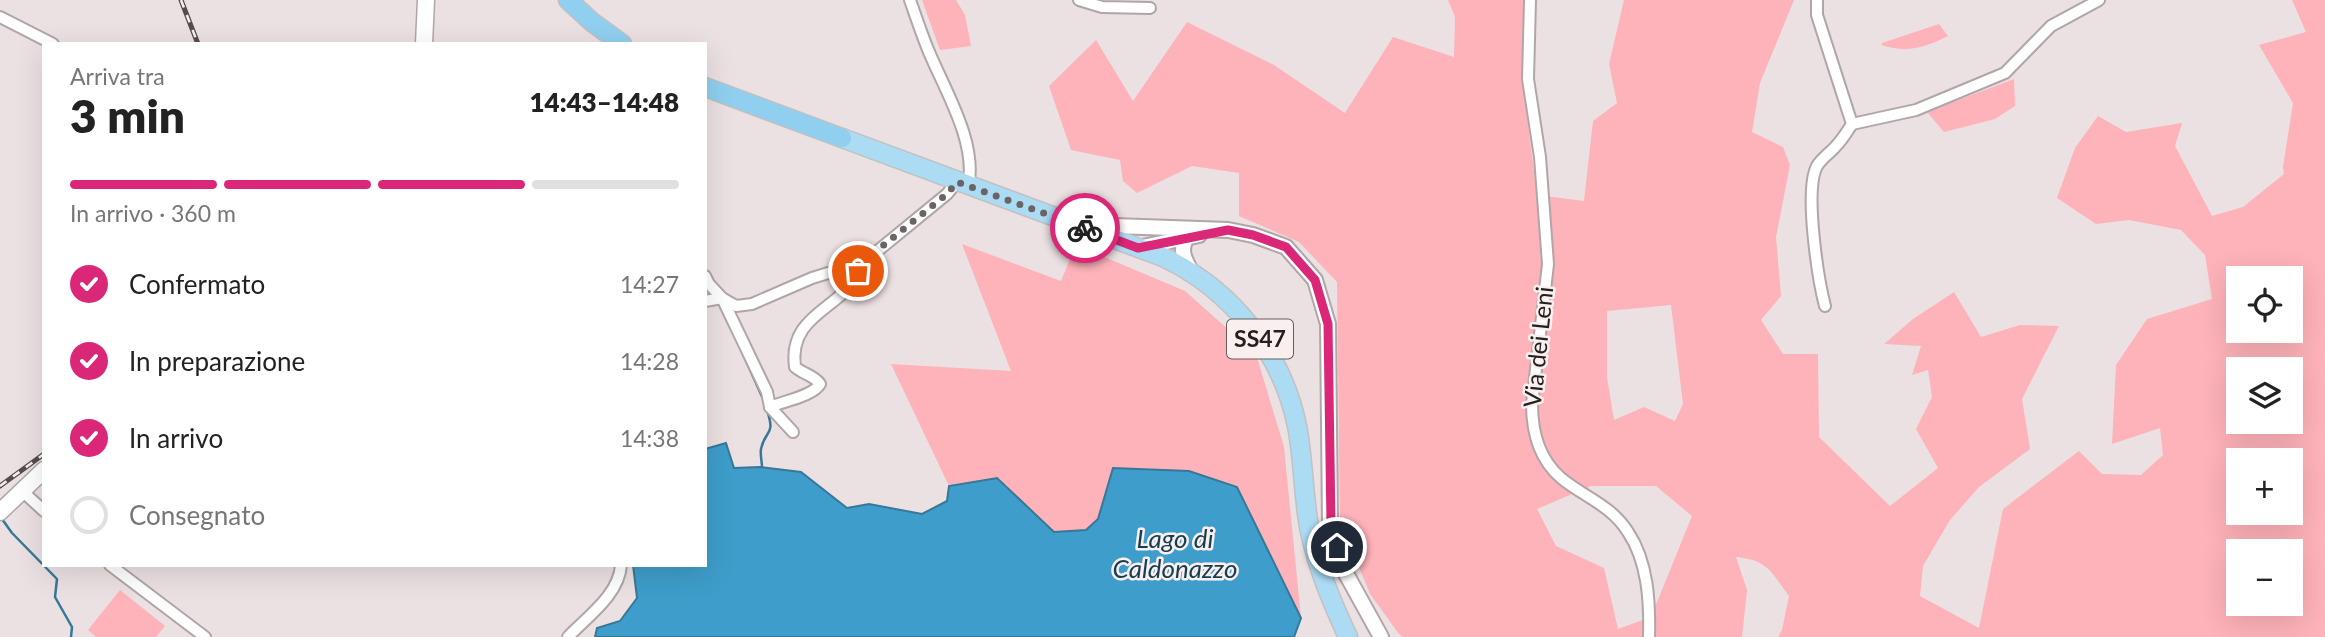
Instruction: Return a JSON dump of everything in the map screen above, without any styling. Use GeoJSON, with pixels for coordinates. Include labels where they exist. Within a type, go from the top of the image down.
{"type":"FeatureCollection","features":[{"type":"Feature","properties":{"kind":"highway"},"geometry":{"type":"LineString","coordinates":[[568,0],[619,42]]}},
{"type":"Feature","properties":{"kind":"highway","name":"SS47"},"geometry":{"type":"LineString","coordinates":[[707,88],[842,138]]}},
{"type":"Feature","properties":{"kind":"main road"},"geometry":{"type":"LineString","coordinates":[[424,42],[426,0]]}},
{"type":"Feature","properties":{"kind":"main road","name":"SS47"},"geometry":{"type":"LineString","coordinates":[[842,138],[1170,260],[1192,273],[1232,306],[1271,353],[1286,389],[1297,426],[1310,530],[1324,585],[1348,637]]}},
{"type":"Feature","properties":{"kind":"main road"},"geometry":{"type":"LineString","coordinates":[[10,502],[42,472]]}},
{"type":"Feature","properties":{"kind":"street"},"geometry":{"type":"LineString","coordinates":[[707,301],[722,298],[736,306],[752,304],[812,278],[859,265],[962,184],[970,166],[959,115],[929,52],[910,0]]}},
{"type":"Feature","properties":{"kind":"street"},"geometry":{"type":"LineString","coordinates":[[1079,0],[1102,7],[1150,8]]}},
{"type":"Feature","properties":{"kind":"street","name":"Via dei Leni"},"geometry":{"type":"LineString","coordinates":[[1530,0],[1528,79],[1540,157],[1548,264],[1532,422],[1539,450],[1560,477],[1602,504],[1629,532],[1643,566],[1650,603],[1649,637]]}},
{"type":"Feature","properties":{"kind":"street"},"geometry":{"type":"LineString","coordinates":[[1816,0],[1818,15],[1852,124]]}},
{"type":"Feature","properties":{"kind":"street"},"geometry":{"type":"LineString","coordinates":[[1825,306],[1819,282],[1812,223],[1814,181],[1817,166],[1839,144],[1852,124],[1916,110],[2005,73],[2051,26],[2099,0]]}},
{"type":"Feature","properties":{"kind":"street"},"geometry":{"type":"LineString","coordinates":[[0,17],[49,42]]}},
{"type":"Feature","properties":{"kind":"street"},"geometry":{"type":"LineString","coordinates":[[1075,225],[1228,230],[1253,235],[1286,247],[1315,280],[1328,324],[1331,524],[1344,570],[1381,637]]}},
{"type":"Feature","properties":{"kind":"street"},"geometry":{"type":"LineString","coordinates":[[1147,227],[1135,237],[1137,247],[1228,230]]}},
{"type":"Feature","properties":{"kind":"street"},"geometry":{"type":"LineString","coordinates":[[1188,236],[1183,253],[1192,273]]}},
{"type":"Feature","properties":{"kind":"street"},"geometry":{"type":"LineString","coordinates":[[770,407],[818,389],[820,384],[816,378],[801,373],[795,367],[794,351],[799,331],[846,288],[859,265]]}},
{"type":"Feature","properties":{"kind":"street"},"geometry":{"type":"LineString","coordinates":[[707,279],[722,298],[770,407],[793,432]]}},
{"type":"Feature","properties":{"kind":"street"},"geometry":{"type":"LineString","coordinates":[[10,502],[42,510]]}},
{"type":"Feature","properties":{"kind":"street"},"geometry":{"type":"LineString","coordinates":[[113,567],[205,637]]}},
{"type":"Feature","properties":{"kind":"street"},"geometry":{"type":"LineString","coordinates":[[568,637],[611,593],[621,576],[621,567]]}},
{"type":"Feature","properties":{"kind":"shaded area"},"geometry":{"type":"Polygon","coordinates":[[[922,0],[956,0],[965,15],[971,46],[940,50],[922,0]]]}},
{"type":"Feature","properties":{"kind":"shaded area"},"geometry":{"type":"Polygon","coordinates":[[[1448,0],[1524,0],[1526,36],[1523,86],[1537,195],[1584,201],[1593,121],[1617,103],[1609,64],[1624,0],[1794,0],[1760,83],[1752,132],[1783,147],[1790,165],[1776,237],[1781,296],[1761,320],[1783,354],[1818,354],[1819,437],[1890,506],[1938,468],[1916,429],[1932,397],[1928,370],[1912,375],[1921,346],[1884,344],[1913,319],[1954,292],[1981,337],[2020,325],[2059,326],[2022,399],[2030,449],[1979,487],[1950,520],[1923,566],[1920,596],[1979,628],[2003,509],[2079,451],[2102,474],[2141,475],[2163,455],[2160,428],[2112,444],[2116,365],[2147,319],[2212,299],[2205,255],[2181,230],[2129,220],[2096,224],[2057,198],[2075,148],[2098,116],[2126,132],[2182,123],[2175,146],[2212,216],[2243,207],[2284,174],[2293,103],[2259,45],[2306,32],[2292,0],[2325,0],[2325,637],[1778,637],[1789,596],[1762,564],[1736,557],[1747,590],[1742,637],[1403,637],[1370,594],[1340,521],[1337,282],[1299,242],[1239,216],[1239,173],[1192,166],[1137,193],[1123,181],[1120,160],[1071,150],[1049,86],[1096,40],[1133,101],[1187,22],[1274,65],[1345,113],[1393,37],[1454,57],[1455,17],[1448,0]],[[1671,305],[1607,311],[1607,377],[1614,420],[1644,407],[1675,421],[1683,404],[1671,305]],[[1591,486],[1537,509],[1556,546],[1604,568],[1618,629],[1651,617],[1692,516],[1656,486],[1591,486]]]}},
{"type":"Feature","properties":{"kind":"shaded area"},"geometry":{"type":"Polygon","coordinates":[[[1939,24],[1948,36],[1931,44],[1907,49],[1881,45],[1882,43],[1939,24]]]}},
{"type":"Feature","properties":{"kind":"shaded area"},"geometry":{"type":"Polygon","coordinates":[[[2014,79],[2015,106],[1995,119],[1944,132],[1927,112],[2014,79]]]}},
{"type":"Feature","properties":{"kind":"shaded area"},"geometry":{"type":"Polygon","coordinates":[[[962,244],[1061,281],[1076,245],[1185,291],[1256,354],[1284,447],[1301,618],[1236,487],[1113,468],[1098,519],[1086,530],[1054,532],[997,478],[949,486],[891,364],[1011,371],[962,244]]]}},
{"type":"Feature","properties":{"kind":"shaded area"},"geometry":{"type":"Polygon","coordinates":[[[120,590],[165,626],[156,637],[96,637],[88,630],[120,590]]]}},
{"type":"Feature","properties":{"kind":"water","name":"Lago di Caldonazzo"},"geometry":{"type":"Polygon","coordinates":[[[726,443],[734,468],[760,467],[801,472],[847,508],[869,504],[922,514],[947,501],[949,486],[997,478],[1054,532],[1086,530],[1098,519],[1113,468],[1189,471],[1237,487],[1301,618],[1294,637],[595,637],[597,628],[620,621],[637,598],[633,567],[707,567],[707,448],[726,443]]]}},
{"type":"Feature","properties":{"kind":"waterway"},"geometry":{"type":"LineString","coordinates":[[738,343],[764,401]]}},
{"type":"Feature","properties":{"kind":"waterway"},"geometry":{"type":"LineString","coordinates":[[762,467],[761,449],[770,429],[767,410]]}},
{"type":"Feature","properties":{"kind":"waterway"},"geometry":{"type":"LineString","coordinates":[[2,519],[42,564]]}},
{"type":"Feature","properties":{"kind":"waterway"},"geometry":{"type":"LineString","coordinates":[[45,567],[57,579],[55,597],[72,627],[71,637]]}},
{"type":"Feature","properties":{"kind":"railway"},"geometry":{"type":"LineString","coordinates":[[181,0],[197,42]]}},
{"type":"Feature","properties":{"kind":"railway"},"geometry":{"type":"LineString","coordinates":[[0,486],[42,455]]}},
{"type":"Feature","properties":{"kind":"way so far"},"geometry":{"type":"LineString","coordinates":[[858,271],[859,265],[952,190],[957,182],[1085,228]]}},
{"type":"Feature","properties":{"kind":"route"},"geometry":{"type":"LineString","coordinates":[[1085,228],[1138,248],[1228,230],[1253,235],[1286,247],[1315,280],[1328,324],[1331,524],[1337,547]]}}]}
